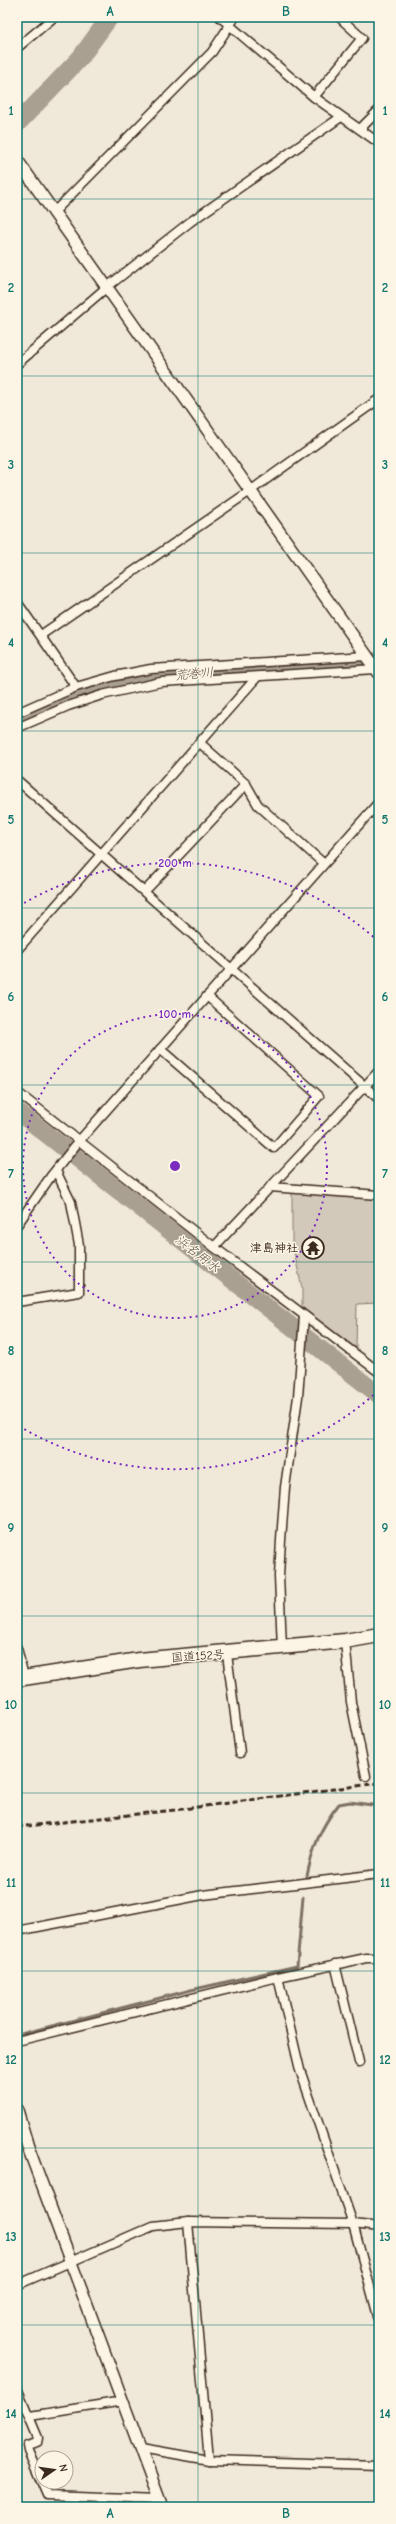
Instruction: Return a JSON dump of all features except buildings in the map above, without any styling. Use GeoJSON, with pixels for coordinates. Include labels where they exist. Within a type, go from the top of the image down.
{"type":"FeatureCollection","features":[{"type":"Feature","properties":{"kind":"highway","name":"国道152号"},"geometry":{"type":"LineString","coordinates":[[20,1678],[138,1660],[227,1654],[346,1641],[379,1635]]}},
{"type":"Feature","properties":{"kind":"street"},"geometry":{"type":"LineString","coordinates":[[17,48],[54,17]]}},
{"type":"Feature","properties":{"kind":"street"},"geometry":{"type":"LineString","coordinates":[[220,17],[314,97],[379,143]]}},
{"type":"Feature","properties":{"kind":"street"},"geometry":{"type":"LineString","coordinates":[[54,212],[212,52],[230,27],[235,17]]}},
{"type":"Feature","properties":{"kind":"street"},"geometry":{"type":"LineString","coordinates":[[314,97],[362,38],[339,17]]}},
{"type":"Feature","properties":{"kind":"street"},"geometry":{"type":"LineString","coordinates":[[360,129],[379,110]]}},
{"type":"Feature","properties":{"kind":"street"},"geometry":{"type":"LineString","coordinates":[[17,364],[107,287],[190,222],[342,117]]}},
{"type":"Feature","properties":{"kind":"street"},"geometry":{"type":"LineString","coordinates":[[17,160],[374,667]]}},
{"type":"Feature","properties":{"kind":"street"},"geometry":{"type":"LineString","coordinates":[[41,635],[250,491],[379,399]]}},
{"type":"Feature","properties":{"kind":"street"},"geometry":{"type":"LineString","coordinates":[[17,602],[76,687]]}},
{"type":"Feature","properties":{"kind":"street"},"geometry":{"type":"LineString","coordinates":[[17,728],[68,706],[102,695],[161,682],[258,677],[374,667]]}},
{"type":"Feature","properties":{"kind":"street"},"geometry":{"type":"LineString","coordinates":[[17,712],[76,687],[115,676],[151,669],[374,667]]}},
{"type":"Feature","properties":{"kind":"street"},"geometry":{"type":"LineString","coordinates":[[17,950],[258,677]]}},
{"type":"Feature","properties":{"kind":"street"},"geometry":{"type":"LineString","coordinates":[[200,743],[246,784],[258,805],[323,863]]}},
{"type":"Feature","properties":{"kind":"street"},"geometry":{"type":"LineString","coordinates":[[17,780],[145,891],[230,969],[379,1099]]}},
{"type":"Feature","properties":{"kind":"street"},"geometry":{"type":"LineString","coordinates":[[145,891],[246,784]]}},
{"type":"Feature","properties":{"kind":"street"},"geometry":{"type":"LineString","coordinates":[[17,1225],[51,1176],[65,1161],[78,1143],[323,863],[379,802]]}},
{"type":"Feature","properties":{"kind":"street"},"geometry":{"type":"LineString","coordinates":[[160,1049],[274,1148],[319,1096],[207,996]]}},
{"type":"Feature","properties":{"kind":"street"},"geometry":{"type":"LineString","coordinates":[[214,1247],[379,1071]]}},
{"type":"Feature","properties":{"kind":"street"},"geometry":{"type":"LineString","coordinates":[[17,1092],[78,1143],[379,1372]]}},
{"type":"Feature","properties":{"kind":"street"},"geometry":{"type":"LineString","coordinates":[[17,1302],[79,1292],[78,1245],[71,1202],[56,1171]]}},
{"type":"Feature","properties":{"kind":"street"},"geometry":{"type":"LineString","coordinates":[[270,1186],[379,1195]]}},
{"type":"Feature","properties":{"kind":"street"},"geometry":{"type":"LineString","coordinates":[[282,1648],[279,1576],[281,1540],[285,1486],[298,1397],[302,1325],[304,1316]]}},
{"type":"Feature","properties":{"kind":"street"},"geometry":{"type":"LineString","coordinates":[[346,1641],[351,1702],[366,1776]]}},
{"type":"Feature","properties":{"kind":"street"},"geometry":{"type":"LineString","coordinates":[[17,1648],[20,1678]]}},
{"type":"Feature","properties":{"kind":"street"},"geometry":{"type":"LineString","coordinates":[[227,1654],[240,1753]]}},
{"type":"Feature","properties":{"kind":"street"},"geometry":{"type":"LineString","coordinates":[[17,1931],[203,1895],[379,1874]]}},
{"type":"Feature","properties":{"kind":"street"},"geometry":{"type":"LineString","coordinates":[[17,2041],[278,1977],[366,1958],[379,1958]]}},
{"type":"Feature","properties":{"kind":"street"},"geometry":{"type":"LineString","coordinates":[[335,1964],[359,2062]]}},
{"type":"Feature","properties":{"kind":"street"},"geometry":{"type":"LineString","coordinates":[[278,1977],[300,2070],[353,2224],[379,2320]]}},
{"type":"Feature","properties":{"kind":"street"},"geometry":{"type":"LineString","coordinates":[[17,2110],[19,2126],[72,2263],[161,2503],[47,2496],[28,2452],[27,2446],[37,2443],[38,2438],[17,2388]]}},
{"type":"Feature","properties":{"kind":"street"},"geometry":{"type":"LineString","coordinates":[[188,2222],[209,2460]]}},
{"type":"Feature","properties":{"kind":"street"},"geometry":{"type":"LineString","coordinates":[[17,2285],[72,2263],[153,2226],[188,2222],[353,2224],[379,2227]]}},
{"type":"Feature","properties":{"kind":"street"},"geometry":{"type":"LineString","coordinates":[[30,2416],[123,2401]]}},
{"type":"Feature","properties":{"kind":"street"},"geometry":{"type":"LineString","coordinates":[[141,2448],[209,2460],[379,2465]]}},
{"type":"Feature","properties":{"kind":"shaded area"},"geometry":{"type":"Polygon","coordinates":[[[292,1191],[379,1196],[379,1303],[357,1304],[356,1348],[302,1309],[302,1288],[292,1243],[292,1191]]]}},
{"type":"Feature","properties":{"kind":"waterway"},"geometry":{"type":"LineString","coordinates":[[17,124],[80,58],[110,17]]}},
{"type":"Feature","properties":{"kind":"waterway","name":"荒巻川"},"geometry":{"type":"LineString","coordinates":[[17,721],[107,686],[128,680],[194,673],[379,661]]}},
{"type":"Feature","properties":{"kind":"waterway","name":"浜名用水"},"geometry":{"type":"LineString","coordinates":[[17,1111],[379,1395]]}},
{"type":"Feature","properties":{"kind":"waterway"},"geometry":{"type":"LineString","coordinates":[[307,1876],[318,1838],[327,1821],[339,1804],[350,1802],[379,1806]]}},
{"type":"Feature","properties":{"kind":"waterway"},"geometry":{"type":"LineString","coordinates":[[17,2035],[191,1990],[297,1966],[303,1897]]}},
{"type":"Feature","properties":{"kind":"waterway"},"geometry":{"type":"LineString","coordinates":[[17,2501],[27,2507]]}},
{"type":"Feature","properties":{"kind":"railway"},"geometry":{"type":"LineString","coordinates":[[17,1827],[175,1810],[379,1783]]}},
{"type":"Feature","properties":{"kind":"place","name":"津島神社"},"geometry":{"type":"Point","coordinates":[313,1248]}}]}
